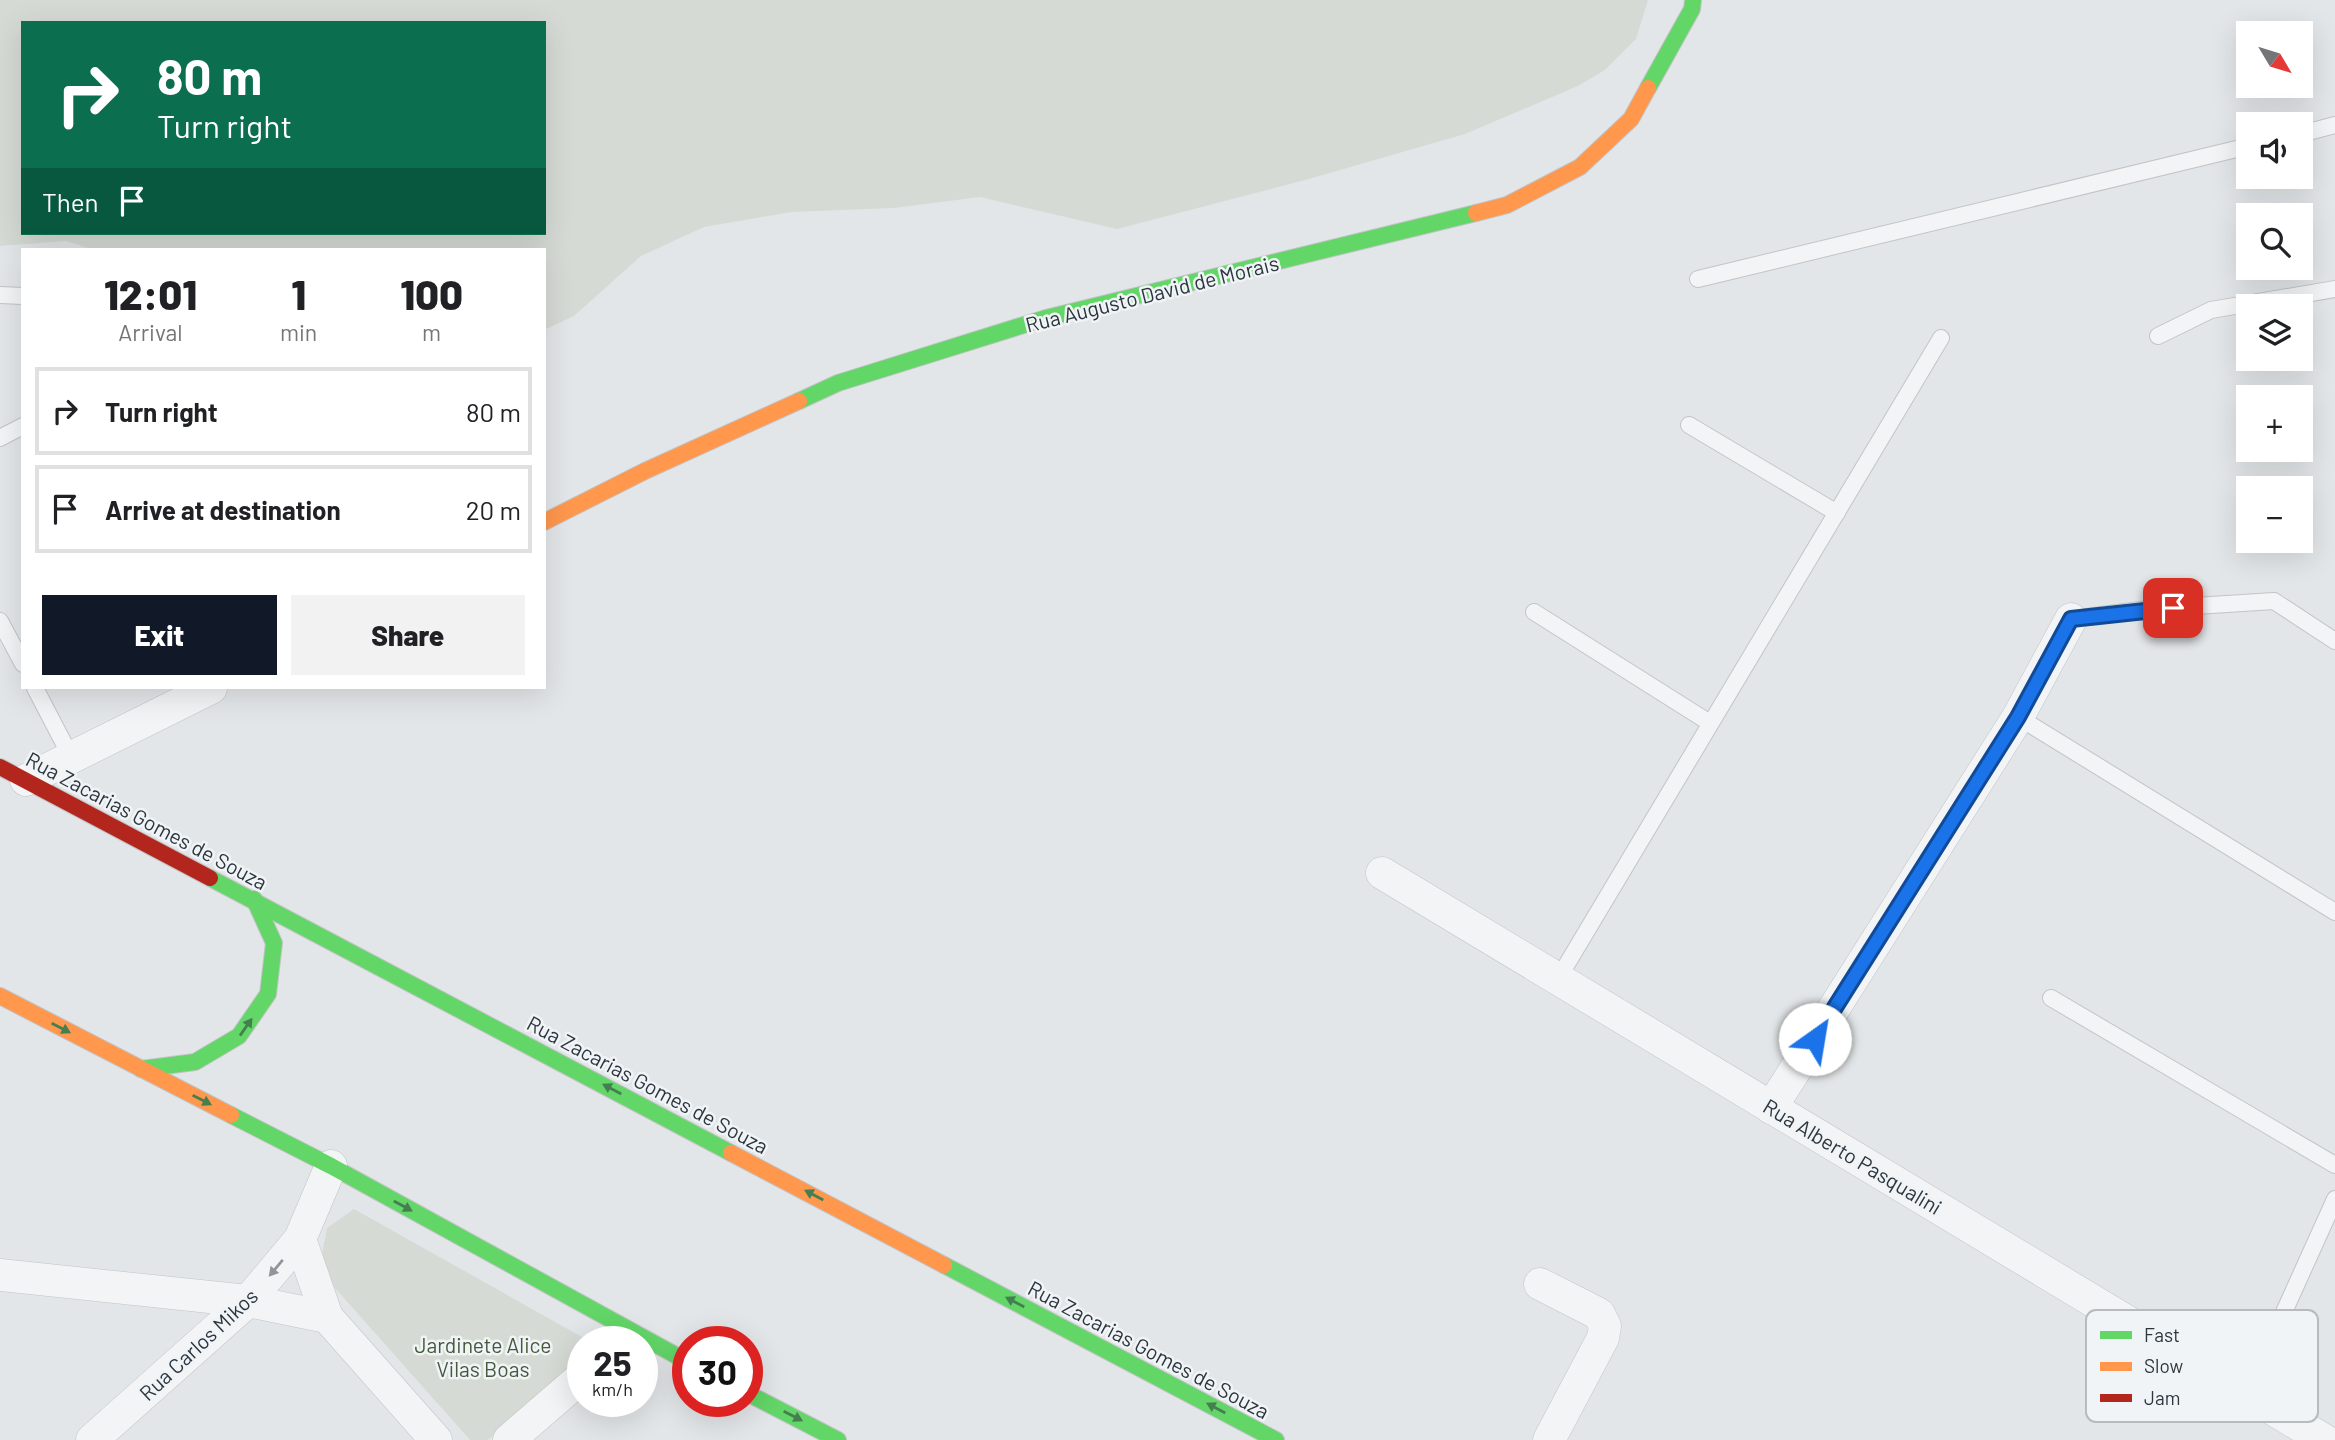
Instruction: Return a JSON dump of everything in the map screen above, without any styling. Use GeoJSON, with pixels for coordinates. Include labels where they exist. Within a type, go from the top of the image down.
{"type":"FeatureCollection","features":[{"type":"Feature","properties":{"kind":"main road","name":"Rua Augusto David de Morais"},"geometry":{"type":"LineString","coordinates":[[546,522],[645,471],[838,383],[1045,318],[1507,205],[1580,167],[1630,119],[1692,9],[1693,0]]}},
{"type":"Feature","properties":{"kind":"main road","name":"Rua Zacarias Gomes de Souza"},"geometry":{"type":"LineString","coordinates":[[13,774],[1276,1440]]}},
{"type":"Feature","properties":{"kind":"main road"},"geometry":{"type":"LineString","coordinates":[[141,1069],[195,1062],[239,1036],[268,994],[274,943],[254,900]]}},
{"type":"Feature","properties":{"kind":"main road"},"geometry":{"type":"LineString","coordinates":[[0,996],[331,1166],[606,1326]]}},
{"type":"Feature","properties":{"kind":"main road"},"geometry":{"type":"LineString","coordinates":[[763,1401],[838,1440]]}},
{"type":"Feature","properties":{"kind":"street"},"geometry":{"type":"LineString","coordinates":[[1772,1108],[2018,717],[2071,619]]}},
{"type":"Feature","properties":{"kind":"street"},"geometry":{"type":"LineString","coordinates":[[13,774],[71,758],[209,689]]}},
{"type":"Feature","properties":{"kind":"street","name":"Rua Alberto Pasqualini"},"geometry":{"type":"LineString","coordinates":[[1382,873],[2107,1310]]}},
{"type":"Feature","properties":{"kind":"street","name":"Rua Carlos Mikos"},"geometry":{"type":"LineString","coordinates":[[92,1440],[248,1301],[300,1239],[331,1166]]}},
{"type":"Feature","properties":{"kind":"street"},"geometry":{"type":"LineString","coordinates":[[300,1239],[327,1317],[436,1440]]}},
{"type":"Feature","properties":{"kind":"street"},"geometry":{"type":"LineString","coordinates":[[0,1275],[248,1301],[327,1317]]}},
{"type":"Feature","properties":{"kind":"street"},"geometry":{"type":"LineString","coordinates":[[1541,1284],[1599,1314],[1605,1326],[1603,1338],[1549,1440]]}},
{"type":"Feature","properties":{"kind":"street"},"geometry":{"type":"LineString","coordinates":[[509,1440],[567,1390]]}},
{"type":"Feature","properties":{"kind":"street","name":"Rua Alberto Pasqualini"},"geometry":{"type":"LineString","coordinates":[[2294,1422],[2324,1440]]}},
{"type":"Feature","properties":{"kind":"lane"},"geometry":{"type":"LineString","coordinates":[[2313,131],[2335,125]]}},
{"type":"Feature","properties":{"kind":"lane"},"geometry":{"type":"LineString","coordinates":[[1698,279],[2236,149]]}},
{"type":"Feature","properties":{"kind":"lane"},"geometry":{"type":"LineString","coordinates":[[2158,336],[2211,310],[2335,289]]}},
{"type":"Feature","properties":{"kind":"lane"},"geometry":{"type":"LineString","coordinates":[[0,295],[21,296]]}},
{"type":"Feature","properties":{"kind":"lane"},"geometry":{"type":"LineString","coordinates":[[1558,979],[1941,338]]}},
{"type":"Feature","properties":{"kind":"lane"},"geometry":{"type":"LineString","coordinates":[[1689,425],[1837,513]]}},
{"type":"Feature","properties":{"kind":"lane"},"geometry":{"type":"LineString","coordinates":[[0,438],[21,427]]}},
{"type":"Feature","properties":{"kind":"lane"},"geometry":{"type":"LineString","coordinates":[[2071,619],[2148,609],[2274,601],[2335,641]]}},
{"type":"Feature","properties":{"kind":"lane"},"geometry":{"type":"LineString","coordinates":[[1534,612],[1710,723]]}},
{"type":"Feature","properties":{"kind":"lane"},"geometry":{"type":"LineString","coordinates":[[0,621],[21,660]]}},
{"type":"Feature","properties":{"kind":"lane"},"geometry":{"type":"LineString","coordinates":[[35,689],[71,758]]}},
{"type":"Feature","properties":{"kind":"lane"},"geometry":{"type":"LineString","coordinates":[[2018,717],[2335,912]]}},
{"type":"Feature","properties":{"kind":"lane"},"geometry":{"type":"LineString","coordinates":[[2052,998],[2335,1165]]}},
{"type":"Feature","properties":{"kind":"lane"},"geometry":{"type":"LineString","coordinates":[[2285,1310],[2335,1199]]}},
{"type":"Feature","properties":{"kind":"green space"},"geometry":{"type":"Polygon","coordinates":[[[0,0],[1648,0],[1636,39],[1605,70],[1578,86],[1465,134],[1309,179],[1117,229],[980,197],[894,208],[792,212],[704,227],[641,256],[574,316],[546,329],[546,248],[88,248],[66,241],[0,246],[0,0]]]}},
{"type":"Feature","properties":{"kind":"green space","name":"Jardinete Alice Vilas Boas"},"geometry":{"type":"Polygon","coordinates":[[[354,1209],[567,1329],[567,1369],[488,1440],[470,1440],[319,1270],[327,1228],[354,1209]]]}},
{"type":"Feature","properties":{"kind":"traffic: fast"},"geometry":{"type":"LineString","coordinates":[[1648,88],[1692,9],[1693,0]]}},
{"type":"Feature","properties":{"kind":"traffic: fast"},"geometry":{"type":"LineString","coordinates":[[799,401],[838,383],[1046,318],[1476,213]]}},
{"type":"Feature","properties":{"kind":"traffic: fast"},"geometry":{"type":"LineString","coordinates":[[210,878],[731,1153]]}},
{"type":"Feature","properties":{"kind":"traffic: fast"},"geometry":{"type":"LineString","coordinates":[[141,1069],[195,1062],[239,1036],[268,994],[274,943],[254,899]]}},
{"type":"Feature","properties":{"kind":"traffic: fast"},"geometry":{"type":"LineString","coordinates":[[231,1115],[331,1166],[672,1353]]}},
{"type":"Feature","properties":{"kind":"traffic: fast"},"geometry":{"type":"LineString","coordinates":[[944,1265],[1276,1440]]}},
{"type":"Feature","properties":{"kind":"traffic: fast"},"geometry":{"type":"LineString","coordinates":[[763,1401],[838,1440]]}},
{"type":"Feature","properties":{"kind":"traffic: slow"},"geometry":{"type":"LineString","coordinates":[[1476,213],[1507,205],[1580,167],[1631,119],[1648,88]]}},
{"type":"Feature","properties":{"kind":"traffic: slow"},"geometry":{"type":"LineString","coordinates":[[546,521],[645,471],[799,401]]}},
{"type":"Feature","properties":{"kind":"traffic: slow"},"geometry":{"type":"LineString","coordinates":[[0,996],[231,1115]]}},
{"type":"Feature","properties":{"kind":"traffic: slow"},"geometry":{"type":"LineString","coordinates":[[731,1153],[944,1265]]}},
{"type":"Feature","properties":{"kind":"traffic: jam"},"geometry":{"type":"LineString","coordinates":[[0,767],[210,878]]}},
{"type":"Feature","properties":{"kind":"route"},"geometry":{"type":"LineString","coordinates":[[1815,1039],[2018,717],[2071,619],[2173,608]]}}]}
